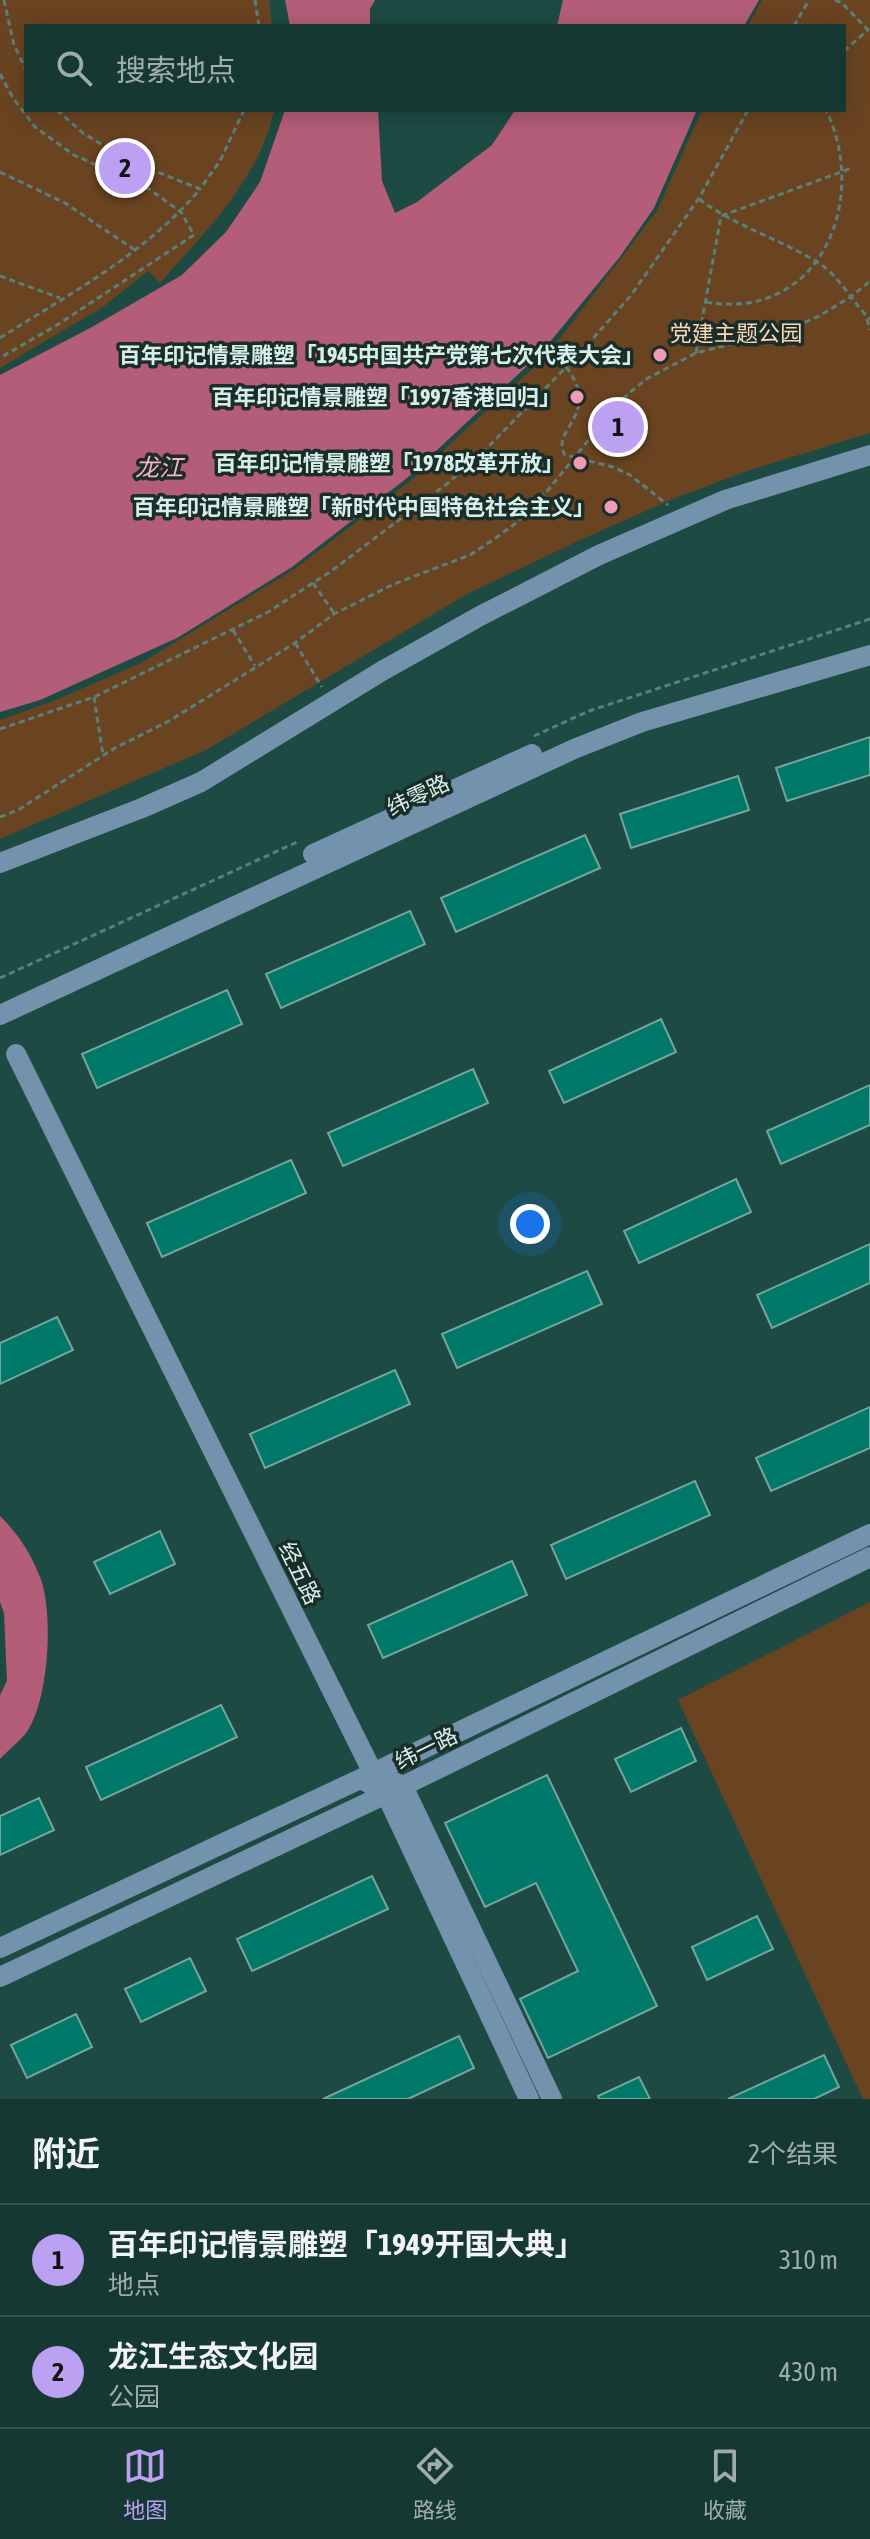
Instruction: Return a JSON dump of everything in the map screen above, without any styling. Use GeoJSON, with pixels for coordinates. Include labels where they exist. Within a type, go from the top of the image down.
{"type":"FeatureCollection","features":[{"type":"Feature","properties":{"kind":"street"},"geometry":{"type":"LineString","coordinates":[[0,863],[201,782],[382,671],[599,555],[725,500],[870,455]]}},
{"type":"Feature","properties":{"kind":"street","name":"纬零路"},"geometry":{"type":"LineString","coordinates":[[0,1002],[455,787],[556,744],[638,713],[870,644]]}},
{"type":"Feature","properties":{"kind":"street","name":"纬零路"},"geometry":{"type":"LineString","coordinates":[[0,1015],[574,749],[642,722],[870,655]]}},
{"type":"Feature","properties":{"kind":"street","name":"经五路"},"geometry":{"type":"LineString","coordinates":[[12,1058],[367,1776]]}},
{"type":"Feature","properties":{"kind":"street","name":"纬一路"},"geometry":{"type":"LineString","coordinates":[[0,1948],[870,1534]]}},
{"type":"Feature","properties":{"kind":"street","name":"纬一路"},"geometry":{"type":"LineString","coordinates":[[0,1977],[394,1790],[870,1557]]}},
{"type":"Feature","properties":{"kind":"street"},"geometry":{"type":"LineString","coordinates":[[367,1776],[394,1790],[552,2099]]}},
{"type":"Feature","properties":{"kind":"street"},"geometry":{"type":"LineString","coordinates":[[394,1790],[529,2099]]}},
{"type":"Feature","properties":{"kind":"path"},"geometry":{"type":"LineString","coordinates":[[4,0],[14,45],[24,66]]}},
{"type":"Feature","properties":{"kind":"path"},"geometry":{"type":"LineString","coordinates":[[255,0],[259,24]]}},
{"type":"Feature","properties":{"kind":"path"},"geometry":{"type":"LineString","coordinates":[[795,24],[809,0]]}},
{"type":"Feature","properties":{"kind":"path"},"geometry":{"type":"LineString","coordinates":[[835,0],[842,3],[869,31],[846,49]]}},
{"type":"Feature","properties":{"kind":"path"},"geometry":{"type":"LineString","coordinates":[[0,74],[35,127],[74,155],[149,189],[181,212],[194,235],[57,325],[0,358]]}},
{"type":"Feature","properties":{"kind":"path"},"geometry":{"type":"LineString","coordinates":[[59,112],[83,133],[127,160],[200,189]]}},
{"type":"Feature","properties":{"kind":"path"},"geometry":{"type":"LineString","coordinates":[[0,338],[135,250],[181,212],[224,154],[243,112]]}},
{"type":"Feature","properties":{"kind":"path"},"geometry":{"type":"LineString","coordinates":[[0,729],[94,697],[268,612],[402,520],[448,483],[566,367],[632,294],[699,198],[747,112]]}},
{"type":"Feature","properties":{"kind":"path"},"geometry":{"type":"LineString","coordinates":[[827,112],[842,134]]}},
{"type":"Feature","properties":{"kind":"path"},"geometry":{"type":"LineString","coordinates":[[850,159],[853,177]]}},
{"type":"Feature","properties":{"kind":"path"},"geometry":{"type":"LineString","coordinates":[[721,216],[852,168]]}},
{"type":"Feature","properties":{"kind":"path"},"geometry":{"type":"LineString","coordinates":[[0,172],[65,203],[135,250]]}},
{"type":"Feature","properties":{"kind":"path"},"geometry":{"type":"LineString","coordinates":[[699,198],[721,216],[822,267],[852,296],[868,317],[870,330]]}},
{"type":"Feature","properties":{"kind":"path"},"geometry":{"type":"LineString","coordinates":[[696,353],[721,216]]}},
{"type":"Feature","properties":{"kind":"path"},"geometry":{"type":"LineString","coordinates":[[822,267],[828,260]]}},
{"type":"Feature","properties":{"kind":"path"},"geometry":{"type":"LineString","coordinates":[[0,276],[62,298],[66,296]]}},
{"type":"Feature","properties":{"kind":"path"},"geometry":{"type":"LineString","coordinates":[[0,817],[18,810],[103,755],[169,721],[295,643],[334,614],[394,584],[470,555],[516,523],[577,458],[628,394],[648,378],[696,353],[790,329],[819,316],[870,281]]}},
{"type":"Feature","properties":{"kind":"path"},"geometry":{"type":"LineString","coordinates":[[706,302],[725,306],[761,303],[802,285]]}},
{"type":"Feature","properties":{"kind":"path"},"geometry":{"type":"LineString","coordinates":[[566,367],[576,379],[580,410],[561,440],[560,447],[565,455],[630,475],[684,517]]}},
{"type":"Feature","properties":{"kind":"path"},"geometry":{"type":"LineString","coordinates":[[313,583],[334,614]]}},
{"type":"Feature","properties":{"kind":"path"},"geometry":{"type":"LineString","coordinates":[[233,630],[255,666]]}},
{"type":"Feature","properties":{"kind":"path"},"geometry":{"type":"LineString","coordinates":[[295,643],[332,704]]}},
{"type":"Feature","properties":{"kind":"path"},"geometry":{"type":"LineString","coordinates":[[94,697],[103,755]]}},
{"type":"Feature","properties":{"kind":"green space"},"geometry":{"type":"Polygon","coordinates":[[[0,0],[269,0],[272,24],[24,24],[24,112],[274,112],[260,152],[239,188],[160,283],[148,271],[103,307],[0,368],[0,0]]]}},
{"type":"Feature","properties":{"kind":"green space","name":"党建主题公园"},"geometry":{"type":"Polygon","coordinates":[[[762,0],[870,0],[870,433],[750,470],[675,498],[580,540],[469,593],[206,750],[0,839],[0,720],[56,700],[143,662],[296,568],[410,481],[548,354],[657,211],[701,112],[846,112],[846,24],[749,24],[762,0]]]}},
{"type":"Feature","properties":{"kind":"green space"},"geometry":{"type":"Polygon","coordinates":[[[870,1602],[870,2099],[863,2099],[678,1700],[870,1602]]]}},
{"type":"Feature","properties":{"kind":"water"},"geometry":{"type":"Polygon","coordinates":[[[285,0],[375,0],[370,9],[370,24],[290,24],[285,0]]]}},
{"type":"Feature","properties":{"kind":"water"},"geometry":{"type":"Polygon","coordinates":[[[563,0],[759,0],[745,24],[557,24],[563,0]]]}},
{"type":"Feature","properties":{"kind":"water","name":"龙江"},"geometry":{"type":"Polygon","coordinates":[[[284,112],[378,112],[382,181],[395,213],[417,202],[492,145],[514,112],[696,112],[654,208],[619,258],[540,354],[407,478],[292,567],[177,638],[40,700],[0,712],[0,375],[182,275],[226,232],[260,182],[284,112]]]}},
{"type":"Feature","properties":{"kind":"water"},"geometry":{"type":"Polygon","coordinates":[[[0,1516],[23,1544],[40,1577],[48,1634],[44,1679],[34,1719],[26,1733],[0,1759],[0,1695],[7,1681],[4,1613],[0,1602],[0,1516]]]}},
{"type":"Feature","properties":{"kind":"building"},"geometry":{"type":"Polygon","coordinates":[[[870,737],[870,775],[787,801],[776,768],[870,737]]]}},
{"type":"Feature","properties":{"kind":"building"},"geometry":{"type":"Polygon","coordinates":[[[738,776],[749,810],[631,848],[620,814],[738,776]]]}},
{"type":"Feature","properties":{"kind":"building"},"geometry":{"type":"Polygon","coordinates":[[[585,835],[600,868],[456,932],[441,898],[585,835]]]}},
{"type":"Feature","properties":{"kind":"building"},"geometry":{"type":"Polygon","coordinates":[[[410,911],[425,944],[281,1008],[266,974],[410,911]]]}},
{"type":"Feature","properties":{"kind":"building"},"geometry":{"type":"Polygon","coordinates":[[[227,990],[242,1024],[97,1088],[82,1054],[227,990]]]}},
{"type":"Feature","properties":{"kind":"building"},"geometry":{"type":"Polygon","coordinates":[[[661,1019],[676,1052],[564,1103],[549,1071],[661,1019]]]}},
{"type":"Feature","properties":{"kind":"building"},"geometry":{"type":"Polygon","coordinates":[[[473,1069],[488,1103],[343,1166],[328,1133],[473,1069]]]}},
{"type":"Feature","properties":{"kind":"building"},"geometry":{"type":"Polygon","coordinates":[[[870,1085],[870,1125],[781,1164],[767,1131],[870,1085]]]}},
{"type":"Feature","properties":{"kind":"building"},"geometry":{"type":"Polygon","coordinates":[[[291,1160],[306,1193],[162,1257],[147,1223],[291,1160]]]}},
{"type":"Feature","properties":{"kind":"building"},"geometry":{"type":"Polygon","coordinates":[[[736,1179],[751,1212],[639,1263],[624,1231],[736,1179]]]}},
{"type":"Feature","properties":{"kind":"building"},"geometry":{"type":"Polygon","coordinates":[[[870,1244],[870,1283],[772,1328],[757,1295],[870,1244]]]}},
{"type":"Feature","properties":{"kind":"building"},"geometry":{"type":"Polygon","coordinates":[[[587,1271],[602,1304],[457,1368],[442,1334],[587,1271]]]}},
{"type":"Feature","properties":{"kind":"building"},"geometry":{"type":"Polygon","coordinates":[[[57,1317],[73,1350],[0,1384],[0,1343],[57,1317]]]}},
{"type":"Feature","properties":{"kind":"building"},"geometry":{"type":"Polygon","coordinates":[[[395,1370],[410,1404],[265,1468],[250,1434],[395,1370]]]}},
{"type":"Feature","properties":{"kind":"building"},"geometry":{"type":"Polygon","coordinates":[[[870,1407],[870,1448],[771,1491],[756,1458],[870,1407]]]}},
{"type":"Feature","properties":{"kind":"building"},"geometry":{"type":"Polygon","coordinates":[[[695,1481],[710,1515],[566,1579],[551,1545],[695,1481]]]}},
{"type":"Feature","properties":{"kind":"building"},"geometry":{"type":"Polygon","coordinates":[[[160,1531],[175,1564],[110,1594],[94,1562],[160,1531]]]}},
{"type":"Feature","properties":{"kind":"building"},"geometry":{"type":"Polygon","coordinates":[[[512,1561],[527,1595],[383,1658],[368,1625],[512,1561]]]}},
{"type":"Feature","properties":{"kind":"building"},"geometry":{"type":"Polygon","coordinates":[[[221,1705],[237,1737],[101,1800],[86,1767],[221,1705]]]}},
{"type":"Feature","properties":{"kind":"building"},"geometry":{"type":"Polygon","coordinates":[[[681,1728],[696,1761],[631,1792],[615,1759],[681,1728]]]}},
{"type":"Feature","properties":{"kind":"building"},"geometry":{"type":"Polygon","coordinates":[[[547,1775],[657,2006],[548,2058],[520,1999],[578,1971],[536,1883],[485,1907],[445,1823],[547,1775]]]}},
{"type":"Feature","properties":{"kind":"building"},"geometry":{"type":"Polygon","coordinates":[[[39,1798],[54,1830],[0,1855],[0,1816],[39,1798]]]}},
{"type":"Feature","properties":{"kind":"building"},"geometry":{"type":"Polygon","coordinates":[[[372,1876],[388,1909],[252,1971],[237,1939],[372,1876]]]}},
{"type":"Feature","properties":{"kind":"building"},"geometry":{"type":"Polygon","coordinates":[[[757,1916],[773,1949],[707,1980],[692,1947],[757,1916]]]}},
{"type":"Feature","properties":{"kind":"building"},"geometry":{"type":"Polygon","coordinates":[[[190,1958],[206,1991],[141,2022],[125,1989],[190,1958]]]}},
{"type":"Feature","properties":{"kind":"building"},"geometry":{"type":"Polygon","coordinates":[[[76,2014],[92,2047],[27,2078],[11,2045],[76,2014]]]}},
{"type":"Feature","properties":{"kind":"building"},"geometry":{"type":"Polygon","coordinates":[[[459,2036],[474,2068],[408,2099],[323,2099],[459,2036]]]}},
{"type":"Feature","properties":{"kind":"building"},"geometry":{"type":"Polygon","coordinates":[[[824,2055],[839,2087],[814,2099],[728,2099],[824,2055]]]}},
{"type":"Feature","properties":{"kind":"building"},"geometry":{"type":"Polygon","coordinates":[[[639,2077],[650,2099],[599,2099],[598,2096],[639,2077]]]}},
{"type":"Feature","properties":{"kind":"place","name":"龙江生态文化园"},"geometry":{"type":"Point","coordinates":[125,168]}},
{"type":"Feature","properties":{"kind":"place","name":"百年印记情景雕塑「1945中国共产党第七次代表大会」"},"geometry":{"type":"Point","coordinates":[660,355]}},
{"type":"Feature","properties":{"kind":"place","name":"百年印记情景雕塑「1997香港回归」"},"geometry":{"type":"Point","coordinates":[577,397]}},
{"type":"Feature","properties":{"kind":"place","name":"百年印记情景雕塑「1949开国大典」"},"geometry":{"type":"Point","coordinates":[618,427]}},
{"type":"Feature","properties":{"kind":"place","name":"百年印记情景雕塑「1978改革开放」"},"geometry":{"type":"Point","coordinates":[580,463]}},
{"type":"Feature","properties":{"kind":"place","name":"百年印记情景雕塑「新时代中国特色社会主义」"},"geometry":{"type":"Point","coordinates":[611,507]}}]}
